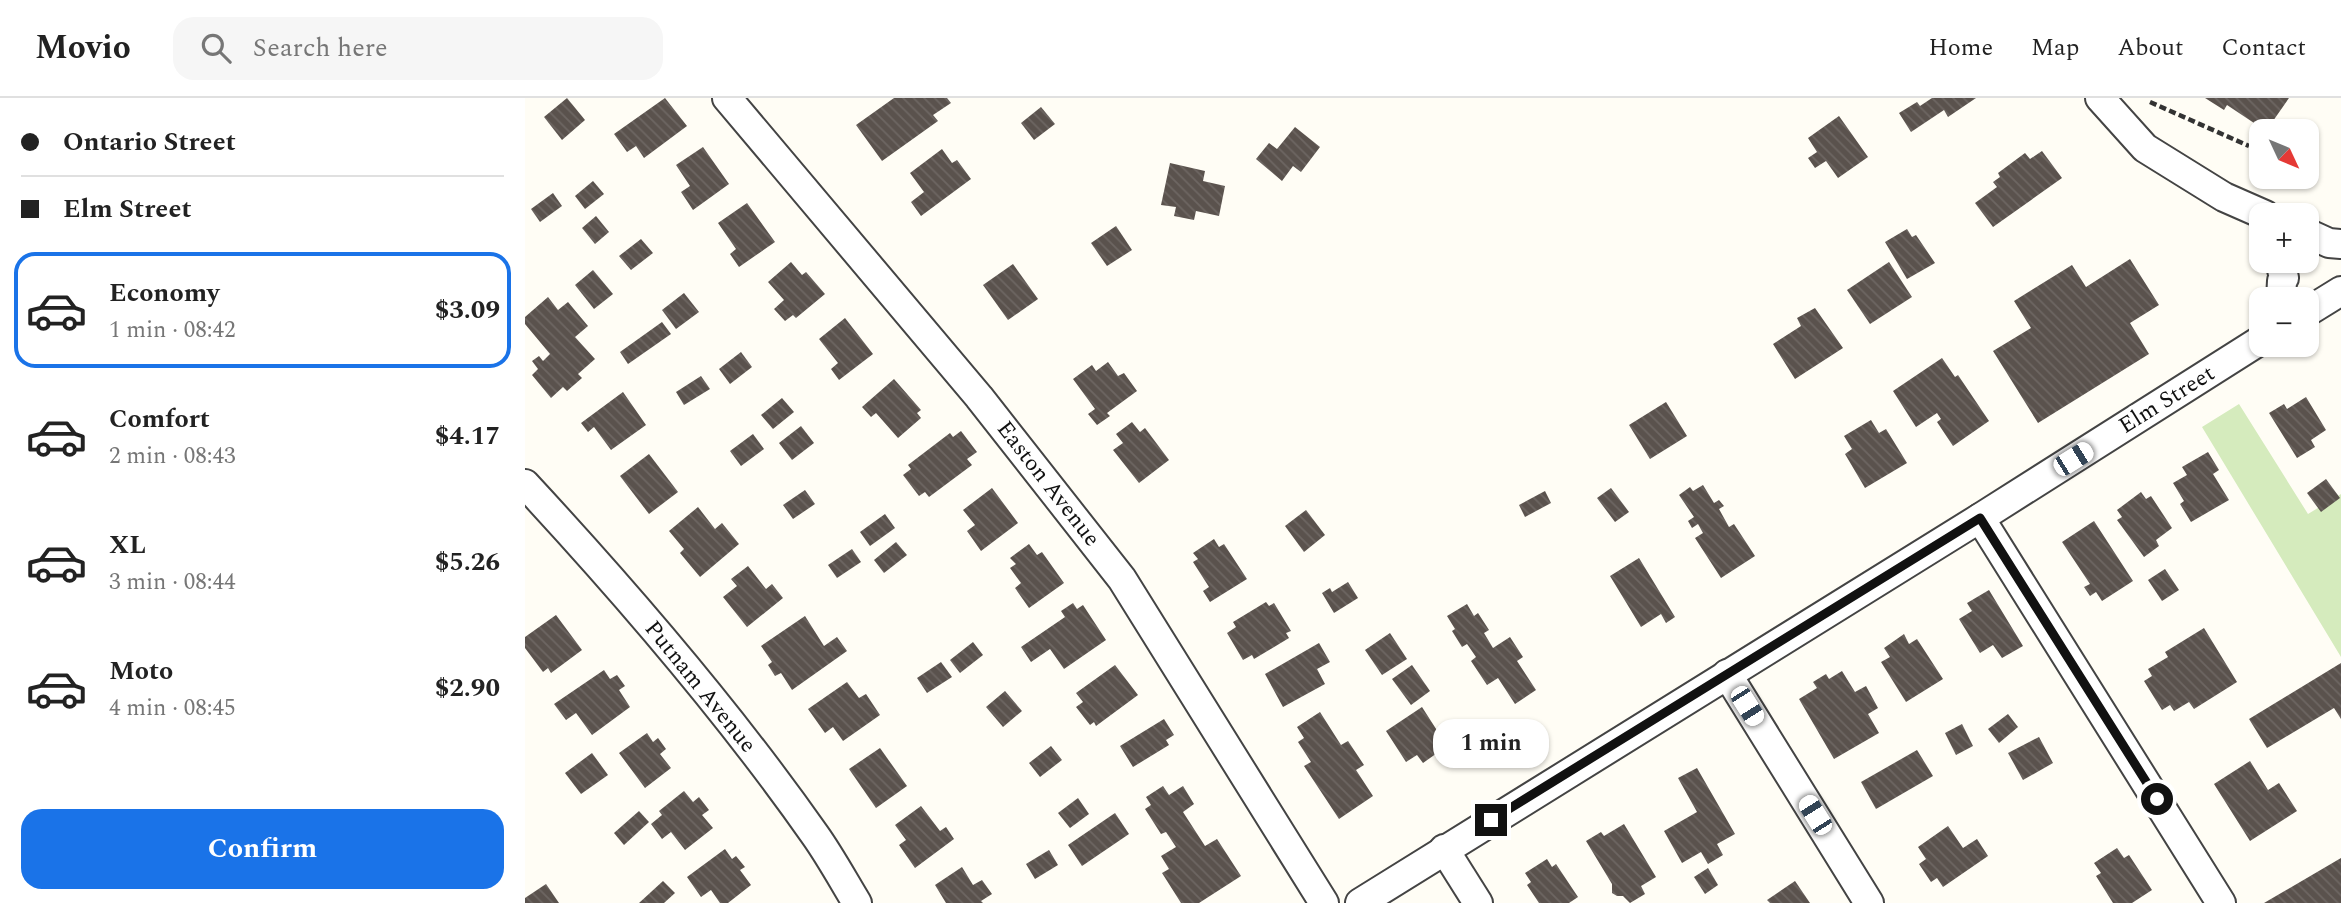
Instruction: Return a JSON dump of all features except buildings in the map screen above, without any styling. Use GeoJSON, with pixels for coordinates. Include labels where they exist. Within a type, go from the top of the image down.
{"type":"FeatureCollection","features":[{"type":"Feature","properties":{"kind":"street","name":"Easton Avenue"},"geometry":{"type":"LineString","coordinates":[[727,98],[979,397],[1122,579],[1324,903]]}},
{"type":"Feature","properties":{"kind":"street"},"geometry":{"type":"LineString","coordinates":[[2100,98],[2145,148],[2224,197],[2249,208]]}},
{"type":"Feature","properties":{"kind":"street"},"geometry":{"type":"LineString","coordinates":[[2224,197],[2249,221]]}},
{"type":"Feature","properties":{"kind":"street"},"geometry":{"type":"LineString","coordinates":[[2319,238],[2341,244]]}},
{"type":"Feature","properties":{"kind":"street"},"geometry":{"type":"LineString","coordinates":[[2319,305],[2341,292]]}},
{"type":"Feature","properties":{"kind":"street","name":"Elm Street"},"geometry":{"type":"LineString","coordinates":[[1360,903],[2249,348]]}},
{"type":"Feature","properties":{"kind":"street","name":"Putnam Avenue"},"geometry":{"type":"LineString","coordinates":[[525,484],[588,552],[743,738],[816,837],[857,903]]}},
{"type":"Feature","properties":{"kind":"street"},"geometry":{"type":"LineString","coordinates":[[1980,518],[2221,903]]}},
{"type":"Feature","properties":{"kind":"street"},"geometry":{"type":"LineString","coordinates":[[1727,674],[1869,903]]}},
{"type":"Feature","properties":{"kind":"street"},"geometry":{"type":"LineString","coordinates":[[1444,849],[1478,903]]}},
{"type":"Feature","properties":{"kind":"path"},"geometry":{"type":"LineString","coordinates":[[2150,102],[2249,146]]}},
{"type":"Feature","properties":{"kind":"green space"},"geometry":{"type":"Polygon","coordinates":[[[2239,404],[2308,514],[2341,494],[2341,657],[2202,427],[2239,404]]]}},
{"type":"Feature","properties":{"kind":"route"},"geometry":{"type":"LineString","coordinates":[[1491,820],[1980,518],[2157,799]]}}]}
